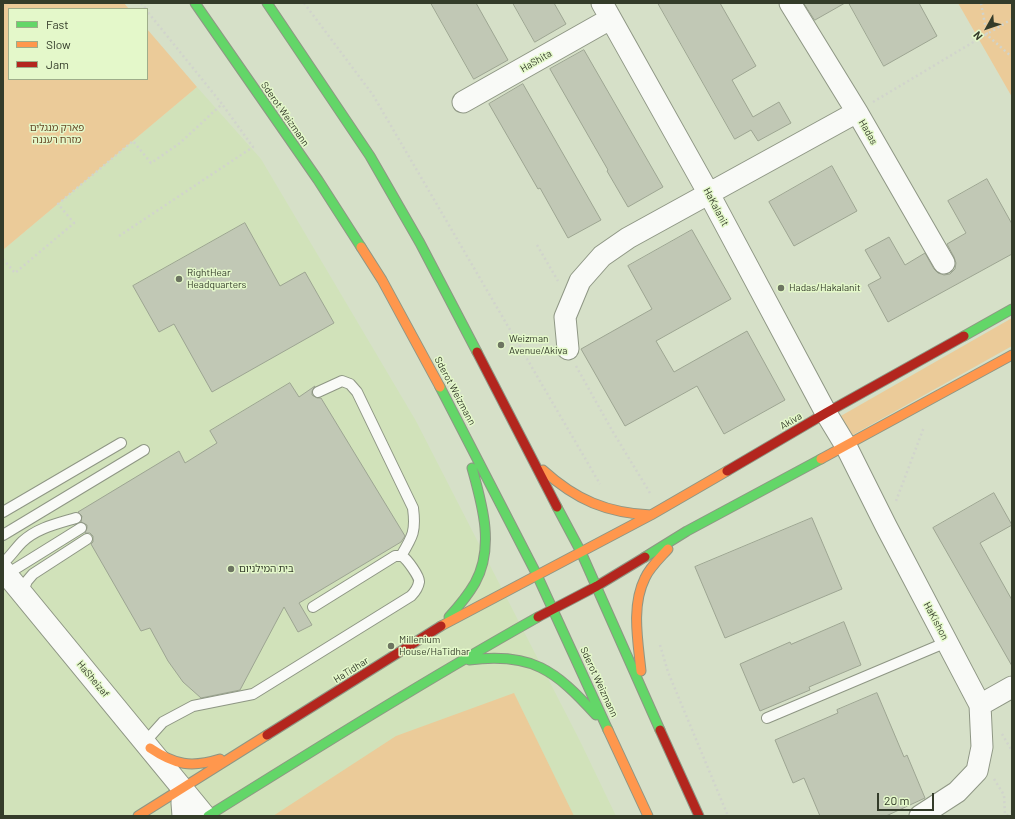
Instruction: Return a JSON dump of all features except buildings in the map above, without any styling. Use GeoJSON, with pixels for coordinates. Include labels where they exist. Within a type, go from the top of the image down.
{"type":"FeatureCollection","features":[{"type":"Feature","properties":{"kind":"main road","name":"Sderot Weizmann"},"geometry":{"type":"LineString","coordinates":[[195,3],[318,180],[382,280],[455,413],[537,575],[648,816]]}},
{"type":"Feature","properties":{"kind":"main road"},"geometry":{"type":"LineString","coordinates":[[267,3],[370,156],[420,243],[581,552],[699,816]]}},
{"type":"Feature","properties":{"kind":"main road","name":"Akiva"},"geometry":{"type":"LineString","coordinates":[[581,552],[660,510],[826,413],[1012,309]]}},
{"type":"Feature","properties":{"kind":"main road"},"geometry":{"type":"LineString","coordinates":[[208,816],[363,719],[460,661],[553,608],[597,586],[687,531],[1012,355]]}},
{"type":"Feature","properties":{"kind":"main road"},"geometry":{"type":"LineString","coordinates":[[439,627],[459,607],[471,589],[483,566],[487,538],[484,511],[472,465],[455,413]]}},
{"type":"Feature","properties":{"kind":"main road"},"geometry":{"type":"LineString","coordinates":[[534,460],[551,478],[570,492],[593,505],[613,512],[634,515],[651,515]]}},
{"type":"Feature","properties":{"kind":"main road"},"geometry":{"type":"LineString","coordinates":[[645,696],[637,630],[639,599],[644,579],[654,564],[687,531]]}},
{"type":"Feature","properties":{"kind":"main road","name":"HaTidhar"},"geometry":{"type":"LineString","coordinates":[[138,816],[439,627],[581,552]]}},
{"type":"Feature","properties":{"kind":"main road"},"geometry":{"type":"LineString","coordinates":[[460,661],[480,657],[500,656],[518,658],[534,664],[550,672],[568,686],[588,705],[610,731]]}},
{"type":"Feature","properties":{"kind":"main road"},"geometry":{"type":"LineString","coordinates":[[147,745],[166,759],[182,765],[197,765],[216,761],[242,751]]}},
{"type":"Feature","properties":{"kind":"street","name":"Hadas"},"geometry":{"type":"LineString","coordinates":[[790,3],[857,112],[944,263]]}},
{"type":"Feature","properties":{"kind":"street","name":"HaShita"},"geometry":{"type":"LineString","coordinates":[[463,102],[606,11]]}},
{"type":"Feature","properties":{"kind":"street","name":"HaKalanit"},"geometry":{"type":"LineString","coordinates":[[606,11],[709,194],[826,413]]}},
{"type":"Feature","properties":{"kind":"street"},"geometry":{"type":"LineString","coordinates":[[568,349],[565,317],[580,281],[602,256],[628,238],[857,112]]}},
{"type":"Feature","properties":{"kind":"street","name":"HaKishon"},"geometry":{"type":"LineString","coordinates":[[826,413],[846,446],[886,526],[980,705],[982,747],[977,771]]}},
{"type":"Feature","properties":{"kind":"street","name":"HaSheizaf"},"geometry":{"type":"LineString","coordinates":[[4,569],[205,816]]}},
{"type":"Feature","properties":{"kind":"street"},"geometry":{"type":"LineString","coordinates":[[980,705],[1012,687]]}},
{"type":"Feature","properties":{"kind":"street"},"geometry":{"type":"LineString","coordinates":[[920,816],[927,813],[957,792],[977,771]]}},
{"type":"Feature","properties":{"kind":"street"},"geometry":{"type":"LineString","coordinates":[[183,788],[183,816]]}},
{"type":"Feature","properties":{"kind":"lane"},"geometry":{"type":"LineString","coordinates":[[318,392],[342,381],[350,384],[357,392],[413,508],[415,525],[412,538],[401,556]]}},
{"type":"Feature","properties":{"kind":"lane"},"geometry":{"type":"LineString","coordinates":[[3,512],[122,443]]}},
{"type":"Feature","properties":{"kind":"lane"},"geometry":{"type":"LineString","coordinates":[[3,535],[144,450]]}},
{"type":"Feature","properties":{"kind":"lane"},"geometry":{"type":"LineString","coordinates":[[4,569],[22,542],[46,527],[76,518]]}},
{"type":"Feature","properties":{"kind":"lane"},"geometry":{"type":"LineString","coordinates":[[4,569],[81,528]]}},
{"type":"Feature","properties":{"kind":"lane"},"geometry":{"type":"LineString","coordinates":[[22,593],[27,581],[34,574],[87,538]]}},
{"type":"Feature","properties":{"kind":"lane"},"geometry":{"type":"LineString","coordinates":[[147,745],[163,722],[193,706],[253,694],[411,596],[417,589],[420,581],[418,575],[407,560],[401,556],[395,556],[313,607]]}},
{"type":"Feature","properties":{"kind":"lane"},"geometry":{"type":"LineString","coordinates":[[767,718],[947,642]]}},
{"type":"Feature","properties":{"kind":"path"},"geometry":{"type":"LineString","coordinates":[[304,3],[372,95],[601,486],[603,508]]}},
{"type":"Feature","properties":{"kind":"path"},"geometry":{"type":"LineString","coordinates":[[982,3],[987,35],[1012,57]]}},
{"type":"Feature","properties":{"kind":"path"},"geometry":{"type":"LineString","coordinates":[[119,236],[253,147],[222,104],[148,12]]}},
{"type":"Feature","properties":{"kind":"path"},"geometry":{"type":"LineString","coordinates":[[857,112],[1012,19]]}},
{"type":"Feature","properties":{"kind":"path"},"geometry":{"type":"LineString","coordinates":[[3,259],[15,273],[74,223],[58,204],[133,141],[151,163],[180,143],[222,104]]}},
{"type":"Feature","properties":{"kind":"path"},"geometry":{"type":"LineString","coordinates":[[538,245],[571,303]]}},
{"type":"Feature","properties":{"kind":"path"},"geometry":{"type":"LineString","coordinates":[[568,349],[613,432],[660,510]]}},
{"type":"Feature","properties":{"kind":"path"},"geometry":{"type":"LineString","coordinates":[[886,526],[925,426]]}},
{"type":"Feature","properties":{"kind":"path"},"geometry":{"type":"LineString","coordinates":[[659,642],[668,672],[728,816]]}},
{"type":"Feature","properties":{"kind":"path"},"geometry":{"type":"LineString","coordinates":[[977,771],[992,777],[1004,795],[1006,816]]}},
{"type":"Feature","properties":{"kind":"path"},"geometry":{"type":"LineString","coordinates":[[1006,816],[1012,811]]}},
{"type":"Feature","properties":{"kind":"shaded area"},"geometry":{"type":"Polygon","coordinates":[[[197,87],[261,159],[416,421],[580,741],[616,816],[3,816],[3,250],[197,87]]]}},
{"type":"Feature","properties":{"kind":"green space","name":"פארק מנגלים מזרח רעננה"},"geometry":{"type":"Polygon","coordinates":[[[3,3],[124,3],[128,8],[8,8],[8,80],[148,80],[148,30],[197,87],[3,250],[3,3]]]}},
{"type":"Feature","properties":{"kind":"green space"},"geometry":{"type":"Polygon","coordinates":[[[958,3],[1012,3],[1012,97],[958,3]]]}},
{"type":"Feature","properties":{"kind":"green space"},"geometry":{"type":"Polygon","coordinates":[[[1012,318],[1012,346],[851,436],[839,417],[1012,318]]]}},
{"type":"Feature","properties":{"kind":"green space"},"geometry":{"type":"Polygon","coordinates":[[[514,693],[574,816],[273,816],[396,736],[514,693]]]}},
{"type":"Feature","properties":{"kind":"traffic: fast"},"geometry":{"type":"LineString","coordinates":[[195,3],[318,180],[361,247]]}},
{"type":"Feature","properties":{"kind":"traffic: fast"},"geometry":{"type":"LineString","coordinates":[[267,3],[370,156],[420,243],[477,352]]}},
{"type":"Feature","properties":{"kind":"traffic: fast"},"geometry":{"type":"LineString","coordinates":[[964,336],[1012,309]]}},
{"type":"Feature","properties":{"kind":"traffic: fast"},"geometry":{"type":"LineString","coordinates":[[440,387],[537,575],[608,730]]}},
{"type":"Feature","properties":{"kind":"traffic: fast"},"geometry":{"type":"LineString","coordinates":[[645,557],[687,531],[821,459]]}},
{"type":"Feature","properties":{"kind":"traffic: fast"},"geometry":{"type":"LineString","coordinates":[[449,617],[475,583],[481,569],[484,555],[485,526],[483,511],[472,468]]}},
{"type":"Feature","properties":{"kind":"traffic: fast"},"geometry":{"type":"LineString","coordinates":[[557,507],[581,552],[660,730]]}},
{"type":"Feature","properties":{"kind":"traffic: fast"},"geometry":{"type":"LineString","coordinates":[[208,816],[413,690],[538,617]]}},
{"type":"Feature","properties":{"kind":"traffic: fast"},"geometry":{"type":"LineString","coordinates":[[469,660],[491,658],[510,659],[526,662],[541,668],[568,686],[596,715]]}},
{"type":"Feature","properties":{"kind":"traffic: slow"},"geometry":{"type":"LineString","coordinates":[[361,247],[382,280],[440,387]]}},
{"type":"Feature","properties":{"kind":"traffic: slow"},"geometry":{"type":"LineString","coordinates":[[821,459],[1012,355]]}},
{"type":"Feature","properties":{"kind":"traffic: slow"},"geometry":{"type":"LineString","coordinates":[[543,470],[580,497],[593,503],[620,511],[651,515]]}},
{"type":"Feature","properties":{"kind":"traffic: slow"},"geometry":{"type":"LineString","coordinates":[[441,626],[651,515],[727,471]]}},
{"type":"Feature","properties":{"kind":"traffic: slow"},"geometry":{"type":"LineString","coordinates":[[641,671],[637,636],[638,600],[647,574],[668,549]]}},
{"type":"Feature","properties":{"kind":"traffic: slow"},"geometry":{"type":"LineString","coordinates":[[608,730],[648,816]]}},
{"type":"Feature","properties":{"kind":"traffic: slow"},"geometry":{"type":"LineString","coordinates":[[138,816],[267,735]]}},
{"type":"Feature","properties":{"kind":"traffic: slow"},"geometry":{"type":"LineString","coordinates":[[150,748],[167,758],[184,763],[192,764],[220,759]]}},
{"type":"Feature","properties":{"kind":"traffic: jam"},"geometry":{"type":"LineString","coordinates":[[727,471],[826,413],[964,336]]}},
{"type":"Feature","properties":{"kind":"traffic: jam"},"geometry":{"type":"LineString","coordinates":[[477,352],[557,507]]}},
{"type":"Feature","properties":{"kind":"traffic: jam"},"geometry":{"type":"LineString","coordinates":[[538,617],[597,586],[645,557]]}},
{"type":"Feature","properties":{"kind":"traffic: jam"},"geometry":{"type":"LineString","coordinates":[[267,735],[441,626]]}},
{"type":"Feature","properties":{"kind":"traffic: jam"},"geometry":{"type":"LineString","coordinates":[[660,730],[699,816]]}},
{"type":"Feature","properties":{"kind":"place","name":"RightHear Headquarters"},"geometry":{"type":"Point","coordinates":[179,279]}},
{"type":"Feature","properties":{"kind":"place","name":"Hadas/Hakalanit"},"geometry":{"type":"Point","coordinates":[781,288]}},
{"type":"Feature","properties":{"kind":"place","name":"Weizman Avenue/Akiva"},"geometry":{"type":"Point","coordinates":[501,345]}},
{"type":"Feature","properties":{"kind":"place","name":"בית המילניום"},"geometry":{"type":"Point","coordinates":[231,569]}},
{"type":"Feature","properties":{"kind":"place","name":"Millenium House/HaTidhar"},"geometry":{"type":"Point","coordinates":[391,646]}}]}
